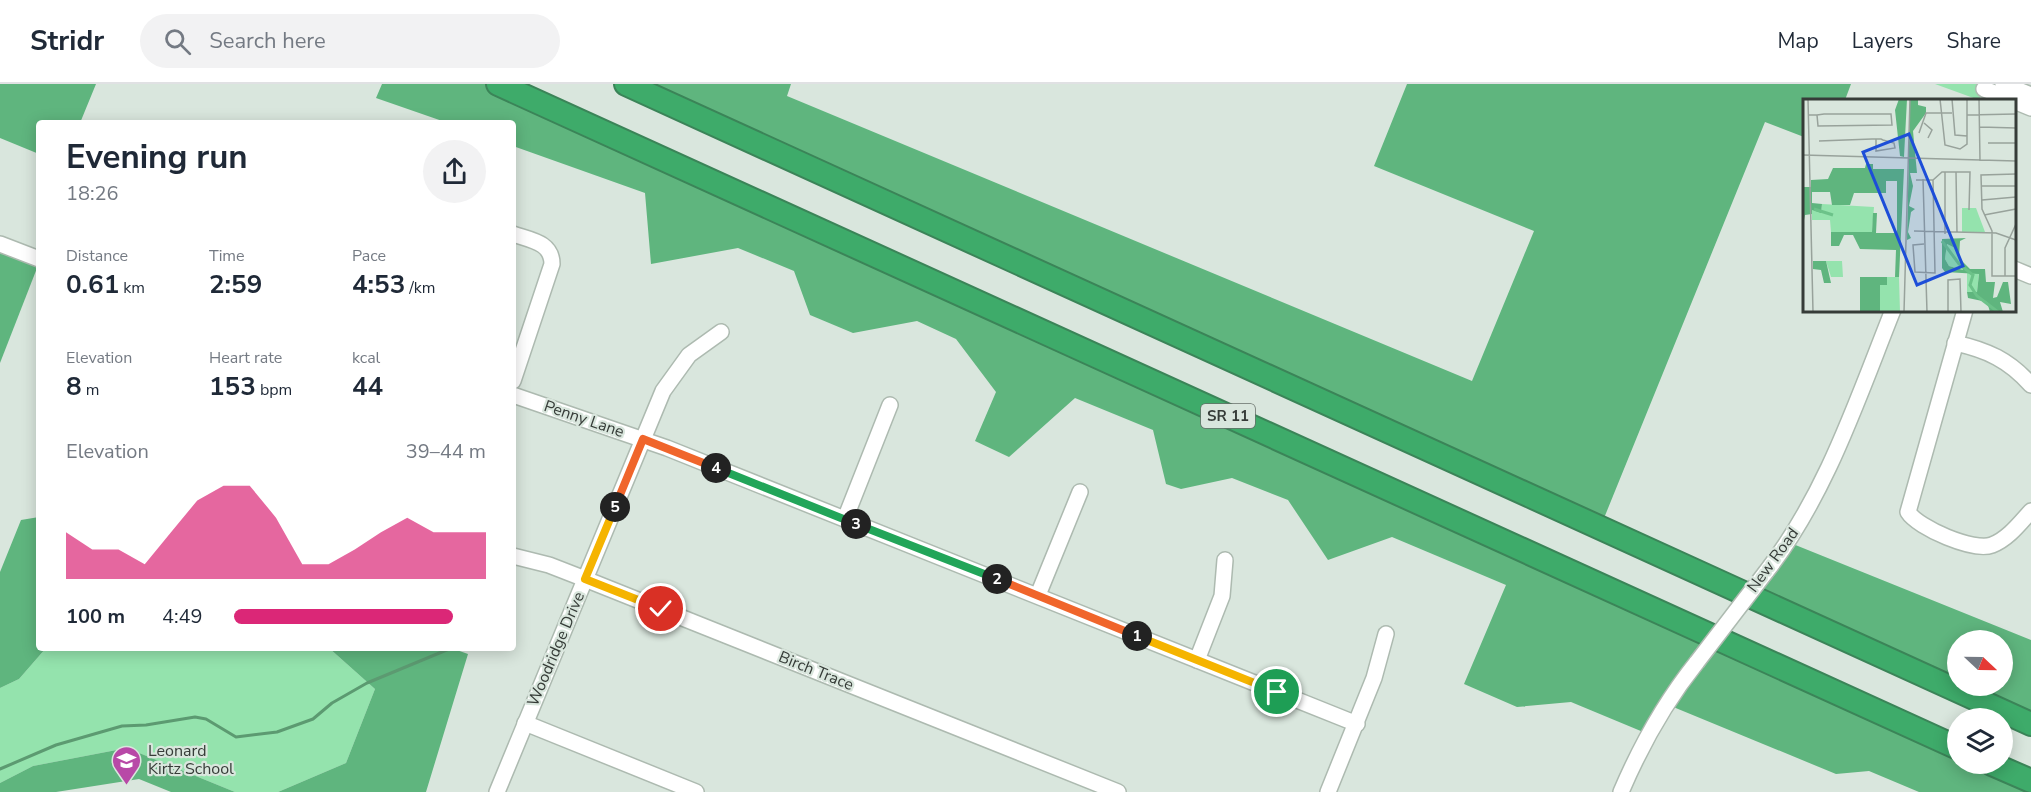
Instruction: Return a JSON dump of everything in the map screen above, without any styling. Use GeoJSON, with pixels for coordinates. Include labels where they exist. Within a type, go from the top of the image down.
{"type":"FeatureCollection","features":[{"type":"Feature","properties":{"kind":"highway","name":"SR 11"},"geometry":{"type":"LineString","coordinates":[[498,84],[1947,743]]}},
{"type":"Feature","properties":{"kind":"highway"},"geometry":{"type":"LineString","coordinates":[[626,84],[2031,724]]}},
{"type":"Feature","properties":{"kind":"highway"},"geometry":{"type":"LineString","coordinates":[[2013,773],[2031,781]]}},
{"type":"Feature","properties":{"kind":"street"},"geometry":{"type":"LineString","coordinates":[[2003,84],[2031,95]]}},
{"type":"Feature","properties":{"kind":"street"},"geometry":{"type":"LineString","coordinates":[[1983,91],[2008,99]]}},
{"type":"Feature","properties":{"kind":"street"},"geometry":{"type":"LineString","coordinates":[[2016,102],[2031,108]]}},
{"type":"Feature","properties":{"kind":"street"},"geometry":{"type":"LineString","coordinates":[[516,235],[546,246],[550,252],[552,264],[516,372]]}},
{"type":"Feature","properties":{"kind":"street"},"geometry":{"type":"LineString","coordinates":[[0,244],[36,258]]}},
{"type":"Feature","properties":{"kind":"street"},"geometry":{"type":"LineString","coordinates":[[2016,270],[2031,276]]}},
{"type":"Feature","properties":{"kind":"street","name":"New Road"},"geometry":{"type":"LineString","coordinates":[[1621,792],[1648,734],[1666,704],[1766,572],[1798,526],[1817,493],[1892,312]]}},
{"type":"Feature","properties":{"kind":"street"},"geometry":{"type":"LineString","coordinates":[[1964,312],[1908,512],[1913,520],[1926,528],[1978,548],[1993,545],[2031,511]]}},
{"type":"Feature","properties":{"kind":"street","name":"Woodridge Drive"},"geometry":{"type":"LineString","coordinates":[[497,792],[663,391],[689,355],[720,332]]}},
{"type":"Feature","properties":{"kind":"street"},"geometry":{"type":"LineString","coordinates":[[1955,343],[1992,353],[2009,362],[2031,385]]}},
{"type":"Feature","properties":{"kind":"street","name":"Penny Lane"},"geometry":{"type":"LineString","coordinates":[[516,396],[643,439],[1356,724]]}},
{"type":"Feature","properties":{"kind":"street"},"geometry":{"type":"LineString","coordinates":[[845,519],[890,405]]}},
{"type":"Feature","properties":{"kind":"street"},"geometry":{"type":"LineString","coordinates":[[1038,595],[1080,492]]}},
{"type":"Feature","properties":{"kind":"street","name":"Birch Trace"},"geometry":{"type":"LineString","coordinates":[[516,557],[549,565],[585,579],[1118,792]]}},
{"type":"Feature","properties":{"kind":"street"},"geometry":{"type":"LineString","coordinates":[[1197,660],[1222,596],[1225,560]]}},
{"type":"Feature","properties":{"kind":"street"},"geometry":{"type":"LineString","coordinates":[[1328,792],[1374,678],[1386,634]]}},
{"type":"Feature","properties":{"kind":"street"},"geometry":{"type":"LineString","coordinates":[[525,723],[696,792]]}},
{"type":"Feature","properties":{"kind":"green space"},"geometry":{"type":"Polygon","coordinates":[[[0,84],[96,84],[81,120],[36,120],[36,153],[0,138],[0,84]]]}},
{"type":"Feature","properties":{"kind":"green space"},"geometry":{"type":"Polygon","coordinates":[[[382,84],[498,84],[1947,742],[1947,774],[2013,772],[2031,780],[2031,792],[1919,792],[1869,771],[1836,774],[1666,704],[1648,734],[1571,702],[1517,707],[1464,684],[1506,585],[1392,537],[1328,560],[1288,500],[1232,478],[1181,489],[1166,484],[1153,430],[1075,398],[1009,457],[975,441],[996,392],[956,339],[917,321],[853,333],[810,315],[794,271],[738,248],[651,264],[645,193],[516,147],[516,120],[439,120],[376,98],[382,84]]]}},
{"type":"Feature","properties":{"kind":"green space"},"geometry":{"type":"Polygon","coordinates":[[[626,84],[791,84],[787,96],[1472,381],[1534,231],[1374,166],[1407,84],[1851,84],[1845,99],[1803,99],[1803,137],[1765,122],[1600,528],[626,84]]]}},
{"type":"Feature","properties":{"kind":"green space"},"geometry":{"type":"Polygon","coordinates":[[[1935,84],[1986,84],[1979,99],[1935,84]]]}},
{"type":"Feature","properties":{"kind":"green space"},"geometry":{"type":"Polygon","coordinates":[[[0,244],[36,262],[36,271],[0,363],[0,244]]]}},
{"type":"Feature","properties":{"kind":"green space"},"geometry":{"type":"Polygon","coordinates":[[[36,518],[36,651],[43,651],[19,679],[0,688],[0,572],[21,520],[36,518]]]}},
{"type":"Feature","properties":{"kind":"green space"},"geometry":{"type":"Polygon","coordinates":[[[1788,542],[2006,630],[1947,630],[1947,686],[1748,595],[1788,542]]]}},
{"type":"Feature","properties":{"kind":"green space"},"geometry":{"type":"Polygon","coordinates":[[[2013,633],[2031,640],[2031,724],[2013,716],[2013,708],[1996,708],[1970,696],[2013,696],[2013,633]]]}},
{"type":"Feature","properties":{"kind":"green space"},"geometry":{"type":"Polygon","coordinates":[[[43,651],[332,651],[375,689],[346,763],[278,792],[235,792],[127,748],[33,766],[0,783],[0,688],[19,679],[43,651]]]}},
{"type":"Feature","properties":{"kind":"green space"},"geometry":{"type":"Polygon","coordinates":[[[332,651],[460,651],[468,654],[426,792],[278,792],[346,763],[375,689],[332,651]]]}},
{"type":"Feature","properties":{"kind":"green space"},"geometry":{"type":"Polygon","coordinates":[[[127,748],[235,792],[171,792],[139,779],[56,792],[0,792],[0,783],[33,766],[127,748]]]}},
{"type":"Feature","properties":{"kind":"waterway"},"geometry":{"type":"LineString","coordinates":[[0,769],[56,745],[122,726],[146,725],[195,717],[206,719],[236,737],[277,732],[313,719],[332,703],[367,683],[444,651]]}},
{"type":"Feature","properties":{"kind":"place","name":"Leonard Kirtz School"},"geometry":{"type":"Point","coordinates":[127,786]}},
{"type":"Feature","properties":{"kind":"route"},"geometry":{"type":"LineString","coordinates":[[661,609],[585,579],[643,439],[1277,692]]}}]}
